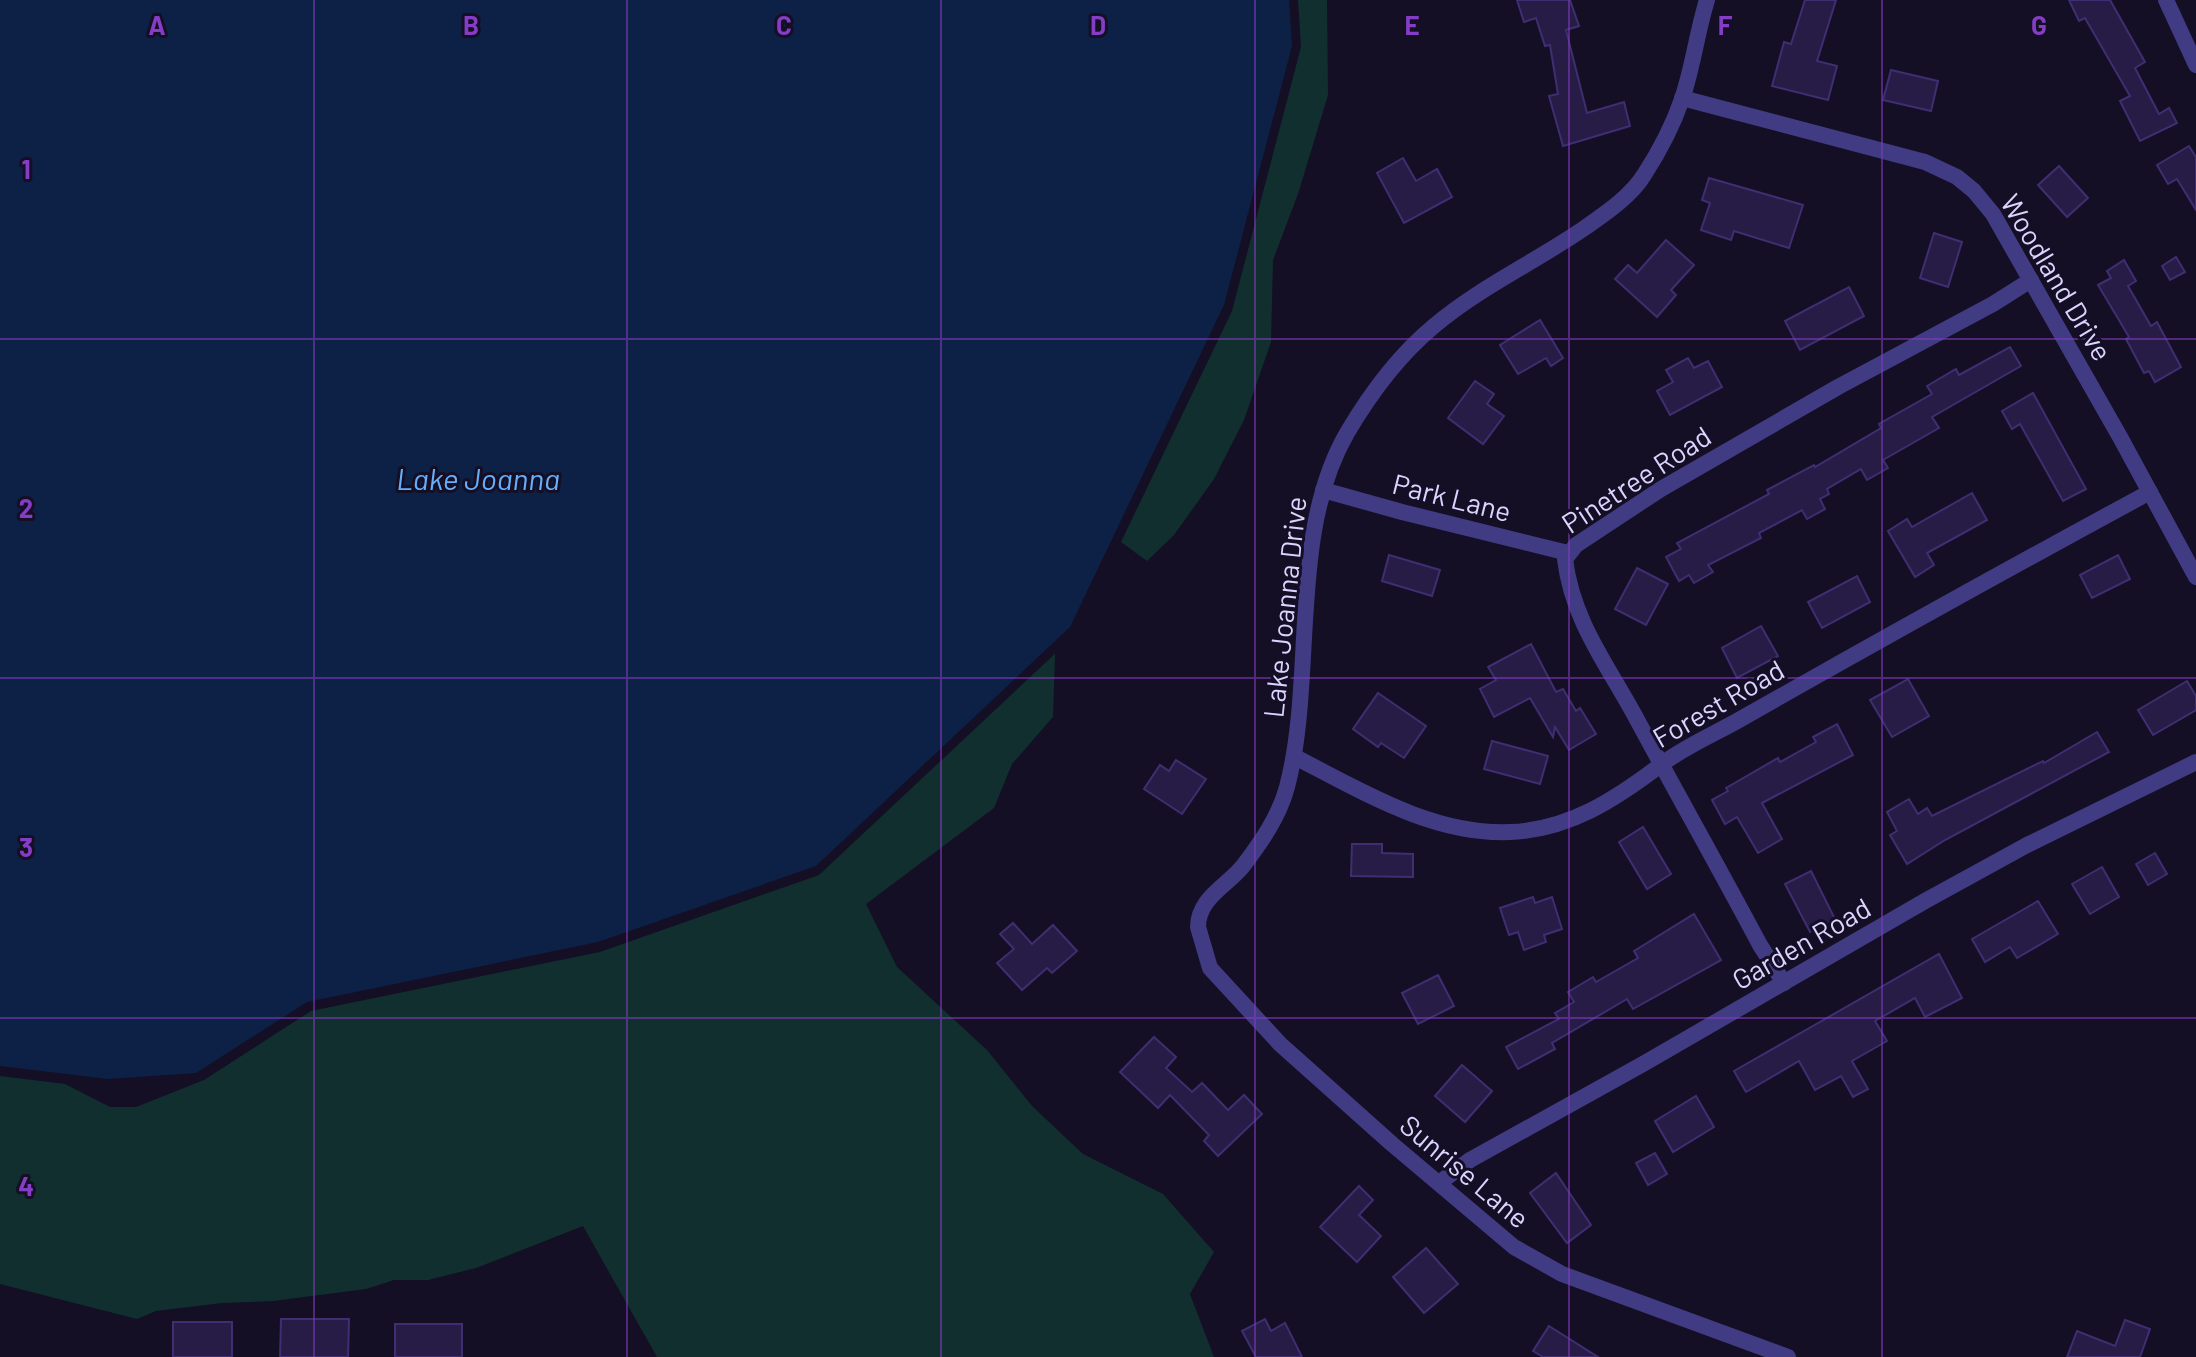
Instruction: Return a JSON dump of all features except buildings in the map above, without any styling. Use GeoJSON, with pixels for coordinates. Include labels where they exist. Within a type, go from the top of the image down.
{"type":"FeatureCollection","features":[{"type":"Feature","properties":{"kind":"street","name":"Lake Joanna Drive"},"geometry":{"type":"LineString","coordinates":[[1199,915],[1213,893],[1241,868],[1269,829],[1284,796],[1295,757],[1302,643],[1315,532],[1323,490],[1347,434],[1375,391],[1434,326],[1558,246],[1620,201],[1644,175],[1682,98],[1707,0]]}},
{"type":"Feature","properties":{"kind":"street"},"geometry":{"type":"LineString","coordinates":[[2166,0],[2196,65]]}},
{"type":"Feature","properties":{"kind":"street","name":"Woodland Drive"},"geometry":{"type":"LineString","coordinates":[[1682,98],[1925,162],[1957,177],[1974,191],[1993,214],[2031,280],[2196,577]]}},
{"type":"Feature","properties":{"kind":"street","name":"Pinetree Road"},"geometry":{"type":"LineString","coordinates":[[1784,983],[1593,647],[1567,576],[1565,559],[1568,553],[1675,481],[2031,280]]}},
{"type":"Feature","properties":{"kind":"street","name":"Park Lane"},"geometry":{"type":"LineString","coordinates":[[1323,490],[1568,553]]}},
{"type":"Feature","properties":{"kind":"street","name":"Forest Road"},"geometry":{"type":"LineString","coordinates":[[1295,757],[1409,812],[1441,824],[1475,831],[1510,832],[1571,821],[1591,812],[1661,764],[2150,492]]}},
{"type":"Feature","properties":{"kind":"street","name":"Garden Road"},"geometry":{"type":"LineString","coordinates":[[1439,1183],[1470,1160],[1976,873],[2196,762]]}},
{"type":"Feature","properties":{"kind":"street","name":"Sunrise Lane"},"geometry":{"type":"LineString","coordinates":[[1199,915],[1198,927],[1204,955],[1217,978],[1280,1044],[1514,1247],[1562,1274],[1788,1357]]}},
{"type":"Feature","properties":{"kind":"green space"},"geometry":{"type":"Polygon","coordinates":[[[1298,0],[1327,0],[1328,95],[1298,194],[1273,260],[1271,342],[1244,420],[1214,479],[1174,535],[1147,561],[1121,542],[1232,311],[1301,47],[1298,0]]]}},
{"type":"Feature","properties":{"kind":"green space"},"geometry":{"type":"Polygon","coordinates":[[[1058,651],[1055,654],[1053,717],[1012,764],[994,808],[866,904],[897,967],[987,1050],[1032,1106],[1083,1154],[1163,1194],[1214,1252],[1190,1294],[1214,1357],[657,1357],[583,1226],[476,1268],[428,1280],[394,1280],[366,1289],[156,1311],[137,1319],[0,1284],[0,1076],[65,1084],[110,1107],[136,1107],[204,1080],[311,1011],[600,952],[819,875],[1058,651]]]}},
{"type":"Feature","properties":{"kind":"water","name":"Lake Joanna"},"geometry":{"type":"Polygon","coordinates":[[[0,0],[1289,0],[1292,46],[1224,305],[1070,627],[816,866],[598,942],[307,1002],[196,1073],[108,1079],[0,1066],[0,0]]]}}]}
